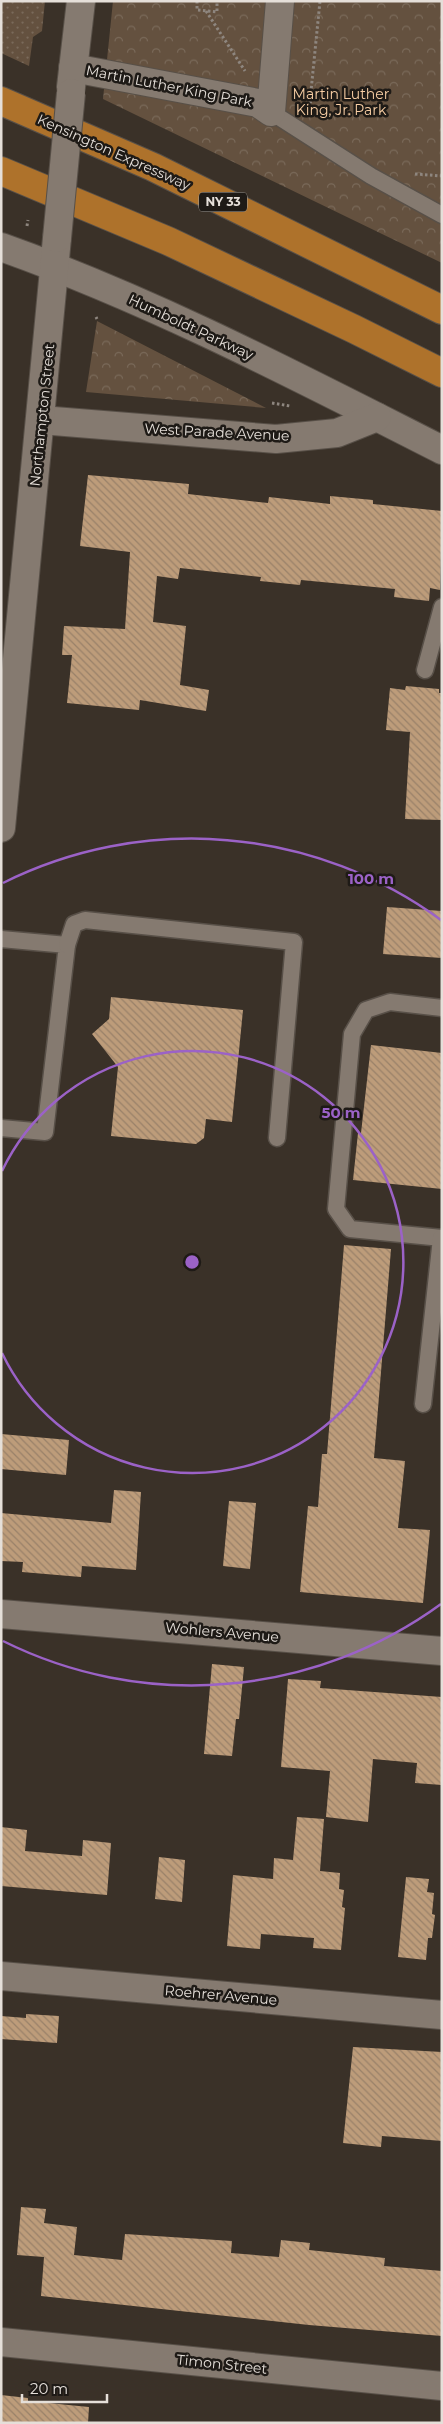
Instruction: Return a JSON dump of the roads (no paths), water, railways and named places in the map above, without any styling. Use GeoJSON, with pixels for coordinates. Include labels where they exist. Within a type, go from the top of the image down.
{"type":"FeatureCollection","features":[{"type":"Feature","properties":{"kind":"highway","name":"Kensington Expressway"},"geometry":{"type":"LineString","coordinates":[[1,101],[153,167],[442,310]]}},
{"type":"Feature","properties":{"kind":"highway"},"geometry":{"type":"LineString","coordinates":[[1,171],[168,241],[354,328],[442,373]]}},
{"type":"Feature","properties":{"kind":"street","name":"Northampton Street"},"geometry":{"type":"LineString","coordinates":[[1,828],[81,1]]}},
{"type":"Feature","properties":{"kind":"street","name":"Martin Luther King Park"},"geometry":{"type":"LineString","coordinates":[[271,112],[280,1]]}},
{"type":"Feature","properties":{"kind":"street","name":"Martin Luther King Park"},"geometry":{"type":"LineString","coordinates":[[72,81],[258,103],[271,112]]}},
{"type":"Feature","properties":{"kind":"street","name":"Humboldt Parkway"},"geometry":{"type":"LineString","coordinates":[[1,246],[55,266],[266,362],[377,417]]}},
{"type":"Feature","properties":{"kind":"street","name":"West Parade Avenue"},"geometry":{"type":"LineString","coordinates":[[41,420],[276,439],[337,433],[377,417]]}},
{"type":"Feature","properties":{"kind":"street"},"geometry":{"type":"LineString","coordinates":[[377,417],[442,450]]}},
{"type":"Feature","properties":{"kind":"street","name":"Wohlers Avenue"},"geometry":{"type":"LineString","coordinates":[[1,1614],[442,1651]]}},
{"type":"Feature","properties":{"kind":"street","name":"Roehrer Avenue"},"geometry":{"type":"LineString","coordinates":[[1,1976],[442,2014]]}},
{"type":"Feature","properties":{"kind":"street","name":"Timon Street"},"geometry":{"type":"LineString","coordinates":[[1,2342],[442,2386]]}},
{"type":"Feature","properties":{"kind":"lane"},"geometry":{"type":"LineString","coordinates":[[271,112],[371,176],[442,215]]}},
{"type":"Feature","properties":{"kind":"lane"},"geometry":{"type":"LineString","coordinates":[[425,670],[442,607]]}},
{"type":"Feature","properties":{"kind":"lane"},"geometry":{"type":"LineString","coordinates":[[1,1128],[45,1132],[67,945],[74,924],[85,920],[294,942],[277,1138]]}},
{"type":"Feature","properties":{"kind":"lane"},"geometry":{"type":"LineString","coordinates":[[1,939],[67,945]]}},
{"type":"Feature","properties":{"kind":"lane"},"geometry":{"type":"LineString","coordinates":[[423,1404],[442,1238],[350,1229],[336,1209],[352,1034],[366,1010],[390,1002],[442,1008]]}},
{"type":"Feature","properties":{"kind":"park label","name":"Martin Luther King, Jr. Park"},"geometry":{"type":"Point","coordinates":[341,102]}}]}
